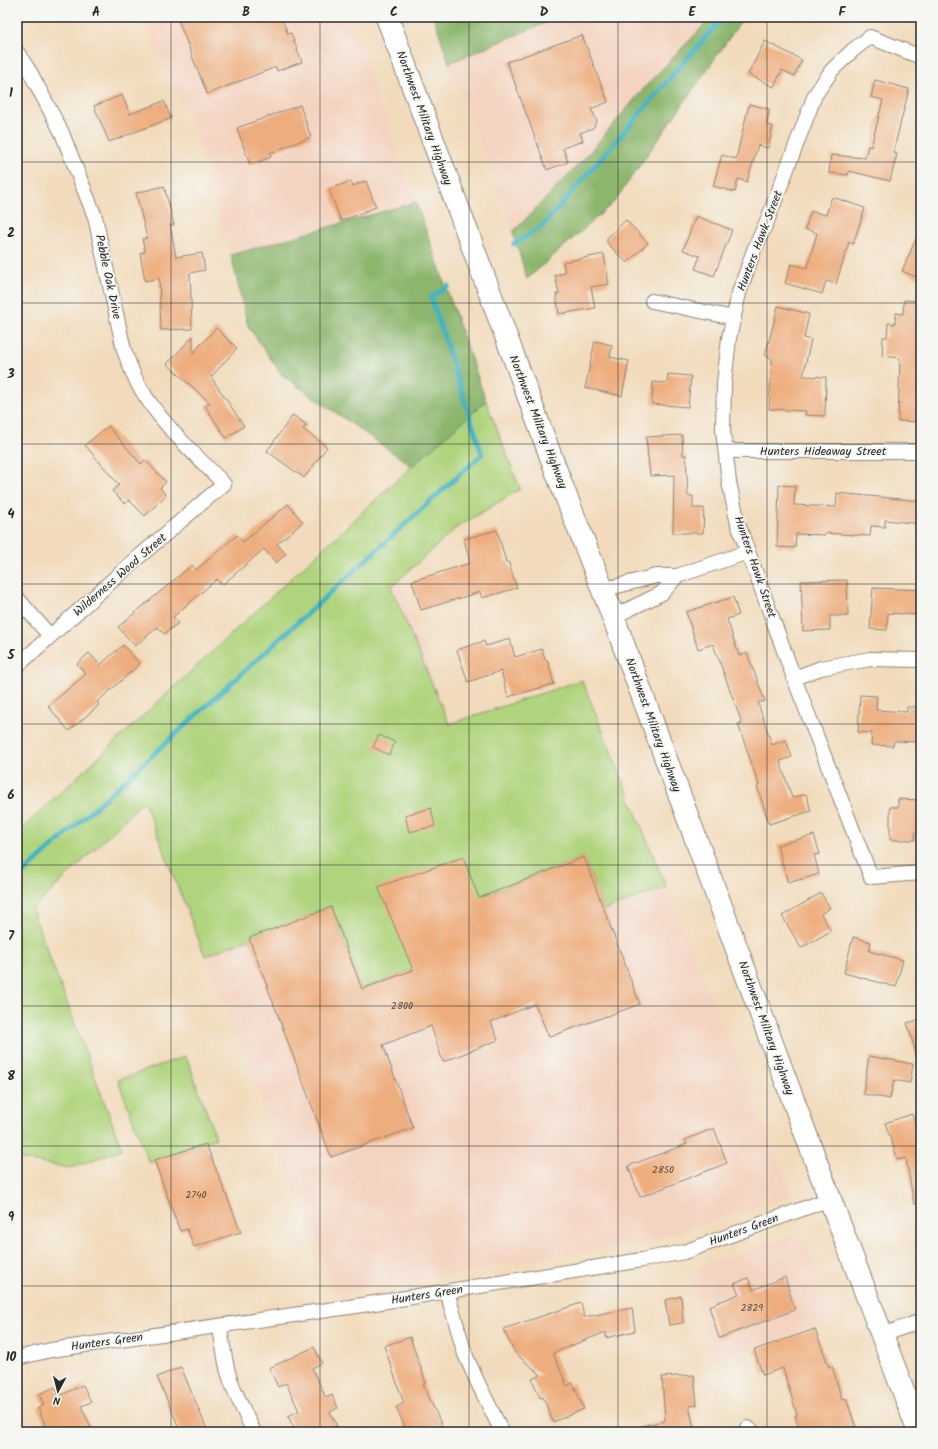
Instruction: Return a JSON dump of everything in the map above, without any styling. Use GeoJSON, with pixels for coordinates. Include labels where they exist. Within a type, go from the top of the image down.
{"type":"FeatureCollection","features":[{"type":"Feature","properties":{"kind":"main road","name":"Northwest Military Highway"},"geometry":{"type":"LineString","coordinates":[[387,17],[830,1199],[919,1432]]}},
{"type":"Feature","properties":{"kind":"street","name":"Hunters Hawk Street"},"geometry":{"type":"LineString","coordinates":[[921,57],[870,37],[853,50],[832,70],[815,95],[768,219],[754,250],[739,293],[729,338],[724,384],[723,430],[729,482],[738,524],[794,678],[871,877],[921,873]]}},
{"type":"Feature","properties":{"kind":"street","name":"Pebble Oak Drive"},"geometry":{"type":"LineString","coordinates":[[17,52],[30,72],[62,133],[95,217],[124,350],[134,376],[149,402],[168,426],[224,484]]}},
{"type":"Feature","properties":{"kind":"street"},"geometry":{"type":"LineString","coordinates":[[652,301],[734,318]]}},
{"type":"Feature","properties":{"kind":"street","name":"Hunters Hideaway Street"},"geometry":{"type":"LineString","coordinates":[[726,451],[921,451]]}},
{"type":"Feature","properties":{"kind":"street","name":"Wilderness Wood Street"},"geometry":{"type":"LineString","coordinates":[[17,666],[134,561],[224,484]]}},
{"type":"Feature","properties":{"kind":"street"},"geometry":{"type":"LineString","coordinates":[[602,590],[656,576],[676,576],[748,552]]}},
{"type":"Feature","properties":{"kind":"street"},"geometry":{"type":"LineString","coordinates":[[613,617],[662,593],[676,576]]}},
{"type":"Feature","properties":{"kind":"street"},"geometry":{"type":"LineString","coordinates":[[17,598],[50,636]]}},
{"type":"Feature","properties":{"kind":"street"},"geometry":{"type":"LineString","coordinates":[[794,678],[821,668],[870,659],[921,660]]}},
{"type":"Feature","properties":{"kind":"street","name":"Hunters Green"},"geometry":{"type":"LineString","coordinates":[[17,1358],[51,1350],[447,1292],[684,1252],[830,1199]]}},
{"type":"Feature","properties":{"kind":"street"},"geometry":{"type":"LineString","coordinates":[[447,1292],[465,1354],[502,1432]]}},
{"type":"Feature","properties":{"kind":"street"},"geometry":{"type":"LineString","coordinates":[[882,1335],[921,1320]]}},
{"type":"Feature","properties":{"kind":"street"},"geometry":{"type":"LineString","coordinates":[[219,1326],[228,1372],[233,1387],[254,1432]]}},
{"type":"Feature","properties":{"kind":"shaded area"},"geometry":{"type":"Polygon","coordinates":[[[141,17],[349,17],[416,202],[231,255],[196,133],[141,17]]]}},
{"type":"Feature","properties":{"kind":"shaded area"},"geometry":{"type":"Polygon","coordinates":[[[545,17],[712,17],[646,86],[584,159],[513,232],[449,63],[545,23],[545,17]]]}},
{"type":"Feature","properties":{"kind":"shaded area"},"geometry":{"type":"Polygon","coordinates":[[[401,578],[449,724],[582,680],[792,1196],[644,1242],[336,1293],[145,801],[401,578]]]}},
{"type":"Feature","properties":{"kind":"shaded area"},"geometry":{"type":"Polygon","coordinates":[[[786,1238],[801,1238],[805,1240],[834,1320],[713,1360],[689,1271],[786,1238]]]}},
{"type":"Feature","properties":{"kind":"green space"},"geometry":{"type":"Polygon","coordinates":[[[434,17],[545,17],[545,23],[449,63],[434,17]]]}},
{"type":"Feature","properties":{"kind":"green space"},"geometry":{"type":"Polygon","coordinates":[[[712,17],[744,17],[614,202],[527,279],[513,232],[584,159],[646,86],[712,17]]]}},
{"type":"Feature","properties":{"kind":"green space"},"geometry":{"type":"Polygon","coordinates":[[[416,202],[486,401],[412,466],[282,375],[248,326],[231,255],[416,202]]]}},
{"type":"Feature","properties":{"kind":"green space"},"geometry":{"type":"Polygon","coordinates":[[[486,401],[520,489],[456,528],[391,587],[449,724],[582,680],[666,887],[604,910],[584,857],[494,892],[508,928],[413,970],[362,989],[331,907],[205,956],[144,801],[32,910],[122,1149],[71,1168],[17,1159],[17,833],[412,466],[486,401]]]}},
{"type":"Feature","properties":{"kind":"green space"},"geometry":{"type":"Polygon","coordinates":[[[186,1056],[216,1138],[149,1163],[118,1080],[186,1056]]]}},
{"type":"Feature","properties":{"kind":"building"},"geometry":{"type":"Polygon","coordinates":[[[177,17],[281,17],[288,34],[291,33],[302,62],[277,71],[276,67],[207,94],[177,17]]]}},
{"type":"Feature","properties":{"kind":"building"},"geometry":{"type":"Polygon","coordinates":[[[582,35],[608,102],[591,109],[597,121],[593,128],[580,133],[583,141],[563,148],[568,162],[547,170],[507,62],[582,35]]]}},
{"type":"Feature","properties":{"kind":"building"},"geometry":{"type":"Polygon","coordinates":[[[765,41],[802,60],[794,76],[782,70],[774,87],[748,74],[765,41]]]}},
{"type":"Feature","properties":{"kind":"building"},"geometry":{"type":"Polygon","coordinates":[[[875,80],[909,89],[893,153],[897,154],[890,181],[849,171],[848,175],[829,173],[831,155],[865,158],[868,146],[871,147],[883,100],[871,97],[875,80]]]}},
{"type":"Feature","properties":{"kind":"building"},"geometry":{"type":"Polygon","coordinates":[[[122,95],[130,114],[164,101],[171,118],[109,142],[94,106],[122,95]]]}},
{"type":"Feature","properties":{"kind":"building"},"geometry":{"type":"Polygon","coordinates":[[[749,104],[769,109],[767,125],[773,126],[768,148],[758,145],[747,182],[738,179],[735,192],[713,186],[722,155],[736,159],[749,104]]]}},
{"type":"Feature","properties":{"kind":"building"},"geometry":{"type":"Polygon","coordinates":[[[300,105],[311,137],[270,153],[271,157],[250,165],[237,128],[300,105]]]}},
{"type":"Feature","properties":{"kind":"building"},"geometry":{"type":"Polygon","coordinates":[[[351,181],[353,186],[366,181],[376,207],[341,221],[329,189],[351,181]]]}},
{"type":"Feature","properties":{"kind":"building"},"geometry":{"type":"Polygon","coordinates":[[[164,186],[174,225],[170,225],[176,257],[202,253],[205,270],[190,273],[192,329],[161,330],[159,278],[145,281],[140,253],[145,252],[142,239],[147,238],[136,193],[164,186]]]}},
{"type":"Feature","properties":{"kind":"building"},"geometry":{"type":"Polygon","coordinates":[[[832,197],[865,208],[853,244],[849,242],[836,284],[826,281],[822,294],[785,283],[791,264],[807,268],[817,233],[805,229],[811,211],[826,215],[832,197]]]}},
{"type":"Feature","properties":{"kind":"building"},"geometry":{"type":"Polygon","coordinates":[[[696,216],[732,230],[714,276],[695,269],[700,256],[683,250],[696,216]]]}},
{"type":"Feature","properties":{"kind":"building"},"geometry":{"type":"Polygon","coordinates":[[[626,220],[648,243],[627,263],[607,243],[607,238],[626,220]]]}},
{"type":"Feature","properties":{"kind":"building"},"geometry":{"type":"Polygon","coordinates":[[[921,227],[921,279],[902,271],[921,227]]]}},
{"type":"Feature","properties":{"kind":"building"},"geometry":{"type":"Polygon","coordinates":[[[604,254],[609,284],[591,287],[595,308],[559,314],[556,294],[559,294],[555,275],[565,273],[563,262],[604,254]]]}},
{"type":"Feature","properties":{"kind":"building"},"geometry":{"type":"Polygon","coordinates":[[[904,300],[921,301],[921,422],[898,421],[900,358],[882,356],[883,337],[887,337],[888,323],[895,324],[896,313],[903,314],[904,300]]]}},
{"type":"Feature","properties":{"kind":"building"},"geometry":{"type":"Polygon","coordinates":[[[778,306],[809,314],[804,338],[811,340],[803,376],[826,377],[825,416],[805,415],[806,411],[769,409],[772,358],[765,356],[778,306]]]}},
{"type":"Feature","properties":{"kind":"building"},"geometry":{"type":"Polygon","coordinates":[[[216,328],[237,348],[211,377],[244,426],[226,438],[205,406],[210,403],[167,364],[193,336],[193,353],[216,328]]]}},
{"type":"Feature","properties":{"kind":"building"},"geometry":{"type":"Polygon","coordinates":[[[595,341],[612,345],[610,357],[629,361],[622,396],[585,388],[595,341]]]}},
{"type":"Feature","properties":{"kind":"building"},"geometry":{"type":"Polygon","coordinates":[[[668,374],[691,376],[688,407],[652,404],[653,382],[667,383],[668,374]]]}},
{"type":"Feature","properties":{"kind":"building"},"geometry":{"type":"Polygon","coordinates":[[[293,415],[307,425],[303,429],[327,447],[304,478],[267,451],[293,415]]]}},
{"type":"Feature","properties":{"kind":"building"},"geometry":{"type":"Polygon","coordinates":[[[108,426],[141,464],[145,460],[166,482],[160,488],[166,495],[145,516],[129,500],[125,504],[112,491],[119,485],[85,445],[108,426]]]}},
{"type":"Feature","properties":{"kind":"building"},"geometry":{"type":"Polygon","coordinates":[[[682,435],[683,455],[686,455],[688,496],[693,496],[693,508],[704,508],[703,533],[673,533],[674,475],[650,476],[646,437],[682,435]]]}},
{"type":"Feature","properties":{"kind":"building"},"geometry":{"type":"Polygon","coordinates":[[[779,485],[795,486],[794,505],[836,507],[837,493],[921,501],[921,524],[885,520],[885,527],[871,526],[870,536],[825,533],[825,535],[796,534],[795,548],[777,547],[779,485]]]}},
{"type":"Feature","properties":{"kind":"building"},"geometry":{"type":"Polygon","coordinates":[[[288,504],[303,522],[277,544],[286,554],[276,563],[264,549],[222,585],[217,579],[173,617],[178,623],[164,634],[158,627],[135,646],[118,627],[192,565],[196,570],[237,535],[243,542],[288,504]]]}},
{"type":"Feature","properties":{"kind":"building"},"geometry":{"type":"Polygon","coordinates":[[[497,530],[506,562],[508,561],[517,588],[482,598],[480,592],[421,610],[412,581],[470,563],[464,539],[497,530]]]}},
{"type":"Feature","properties":{"kind":"building"},"geometry":{"type":"Polygon","coordinates":[[[847,580],[848,616],[830,616],[830,630],[803,631],[801,581],[847,580]]]}},
{"type":"Feature","properties":{"kind":"building"},"geometry":{"type":"Polygon","coordinates":[[[873,588],[921,590],[920,615],[888,613],[887,630],[870,629],[873,588]]]}},
{"type":"Feature","properties":{"kind":"building"},"geometry":{"type":"Polygon","coordinates":[[[733,597],[739,615],[727,619],[739,656],[747,653],[765,701],[758,703],[772,745],[786,740],[792,757],[780,761],[792,798],[806,794],[811,811],[769,824],[757,786],[759,785],[738,724],[742,723],[713,644],[698,649],[686,612],[733,597]]]}},
{"type":"Feature","properties":{"kind":"building"},"geometry":{"type":"Polygon","coordinates":[[[510,639],[515,657],[542,649],[545,660],[547,659],[554,684],[508,697],[501,671],[468,682],[457,650],[484,641],[486,646],[510,639]]]}},
{"type":"Feature","properties":{"kind":"building"},"geometry":{"type":"Polygon","coordinates":[[[123,645],[140,664],[97,702],[99,705],[69,731],[48,706],[86,674],[77,664],[89,653],[100,665],[123,645]]]}},
{"type":"Feature","properties":{"kind":"building"},"geometry":{"type":"Polygon","coordinates":[[[860,695],[877,696],[876,710],[907,712],[907,707],[921,707],[921,742],[894,741],[893,746],[871,745],[872,733],[858,732],[860,695]]]}},
{"type":"Feature","properties":{"kind":"building"},"geometry":{"type":"Polygon","coordinates":[[[379,735],[395,742],[389,755],[373,747],[379,735]]]}},
{"type":"Feature","properties":{"kind":"building"},"geometry":{"type":"Polygon","coordinates":[[[898,799],[921,800],[921,833],[915,832],[915,840],[890,840],[890,807],[898,807],[898,799]]]}},
{"type":"Feature","properties":{"kind":"building"},"geometry":{"type":"Polygon","coordinates":[[[431,808],[435,826],[409,832],[405,815],[431,808]]]}},
{"type":"Feature","properties":{"kind":"building"},"geometry":{"type":"Polygon","coordinates":[[[814,835],[820,854],[814,855],[819,874],[788,883],[777,845],[814,835]]]}},
{"type":"Feature","properties":{"kind":"building"},"geometry":{"type":"Polygon","coordinates":[[[463,857],[479,898],[584,857],[640,1004],[549,1037],[535,1004],[491,1022],[498,1040],[443,1062],[431,1026],[383,1045],[413,1128],[331,1157],[249,938],[331,907],[362,989],[413,970],[378,887],[463,857]]]}},
{"type":"Feature","properties":{"kind":"building"},"geometry":{"type":"Polygon","coordinates":[[[821,893],[830,908],[821,914],[831,931],[801,948],[782,916],[821,893]]]}},
{"type":"Feature","properties":{"kind":"building"},"geometry":{"type":"Polygon","coordinates":[[[853,937],[871,942],[869,951],[903,960],[896,987],[844,973],[853,937]]]}},
{"type":"Feature","properties":{"kind":"building"},"geometry":{"type":"Polygon","coordinates":[[[921,1019],[921,1059],[918,1060],[907,1023],[921,1019]]]}},
{"type":"Feature","properties":{"kind":"building"},"geometry":{"type":"Polygon","coordinates":[[[869,1056],[913,1064],[910,1083],[894,1080],[890,1099],[863,1094],[869,1056]]]}},
{"type":"Feature","properties":{"kind":"building"},"geometry":{"type":"Polygon","coordinates":[[[912,1114],[921,1140],[921,1203],[914,1204],[906,1158],[898,1160],[885,1123],[912,1114]]]}},
{"type":"Feature","properties":{"kind":"building"},"geometry":{"type":"Polygon","coordinates":[[[714,1128],[727,1163],[640,1197],[628,1166],[687,1144],[685,1140],[714,1128]]]}},
{"type":"Feature","properties":{"kind":"building"},"geometry":{"type":"Polygon","coordinates":[[[206,1144],[241,1232],[194,1247],[187,1229],[180,1231],[154,1160],[206,1144]]]}},
{"type":"Feature","properties":{"kind":"building"},"geometry":{"type":"Polygon","coordinates":[[[785,1277],[795,1310],[719,1338],[709,1306],[739,1294],[734,1284],[748,1278],[753,1290],[785,1277]]]}},
{"type":"Feature","properties":{"kind":"building"},"geometry":{"type":"Polygon","coordinates":[[[681,1296],[683,1323],[669,1325],[665,1300],[681,1296]]]}},
{"type":"Feature","properties":{"kind":"building"},"geometry":{"type":"Polygon","coordinates":[[[581,1303],[584,1317],[632,1308],[635,1331],[606,1338],[606,1332],[553,1353],[567,1386],[573,1383],[584,1409],[553,1422],[543,1397],[540,1398],[532,1379],[541,1375],[515,1353],[503,1329],[581,1303]]]}},
{"type":"Feature","properties":{"kind":"building"},"geometry":{"type":"Polygon","coordinates":[[[815,1329],[829,1367],[832,1366],[842,1400],[846,1398],[856,1428],[844,1432],[824,1432],[822,1427],[808,1432],[800,1432],[795,1416],[797,1415],[783,1368],[763,1375],[754,1350],[815,1329]]]}},
{"type":"Feature","properties":{"kind":"building"},"geometry":{"type":"Polygon","coordinates":[[[410,1337],[426,1383],[423,1384],[445,1432],[407,1432],[396,1407],[404,1403],[384,1346],[410,1337]]]}},
{"type":"Feature","properties":{"kind":"building"},"geometry":{"type":"Polygon","coordinates":[[[314,1347],[322,1363],[312,1368],[326,1398],[332,1395],[338,1408],[330,1412],[337,1426],[323,1432],[296,1432],[288,1416],[299,1411],[286,1383],[278,1387],[269,1368],[314,1347]]]}},
{"type":"Feature","properties":{"kind":"building"},"geometry":{"type":"Polygon","coordinates":[[[181,1367],[208,1432],[181,1432],[157,1377],[181,1367]]]}},
{"type":"Feature","properties":{"kind":"building"},"geometry":{"type":"Polygon","coordinates":[[[694,1375],[697,1405],[689,1406],[695,1432],[642,1432],[641,1426],[665,1421],[662,1377],[694,1375]]]}},
{"type":"Feature","properties":{"kind":"building"},"geometry":{"type":"Polygon","coordinates":[[[83,1385],[91,1402],[81,1406],[93,1432],[48,1432],[38,1408],[44,1405],[39,1394],[55,1387],[59,1396],[83,1385]]]}},
{"type":"Feature","properties":{"kind":"waterway"},"geometry":{"type":"LineString","coordinates":[[514,244],[542,227],[723,17]]}},
{"type":"Feature","properties":{"kind":"waterway"},"geometry":{"type":"LineString","coordinates":[[17,879],[482,454],[431,297],[448,286]]}}]}
